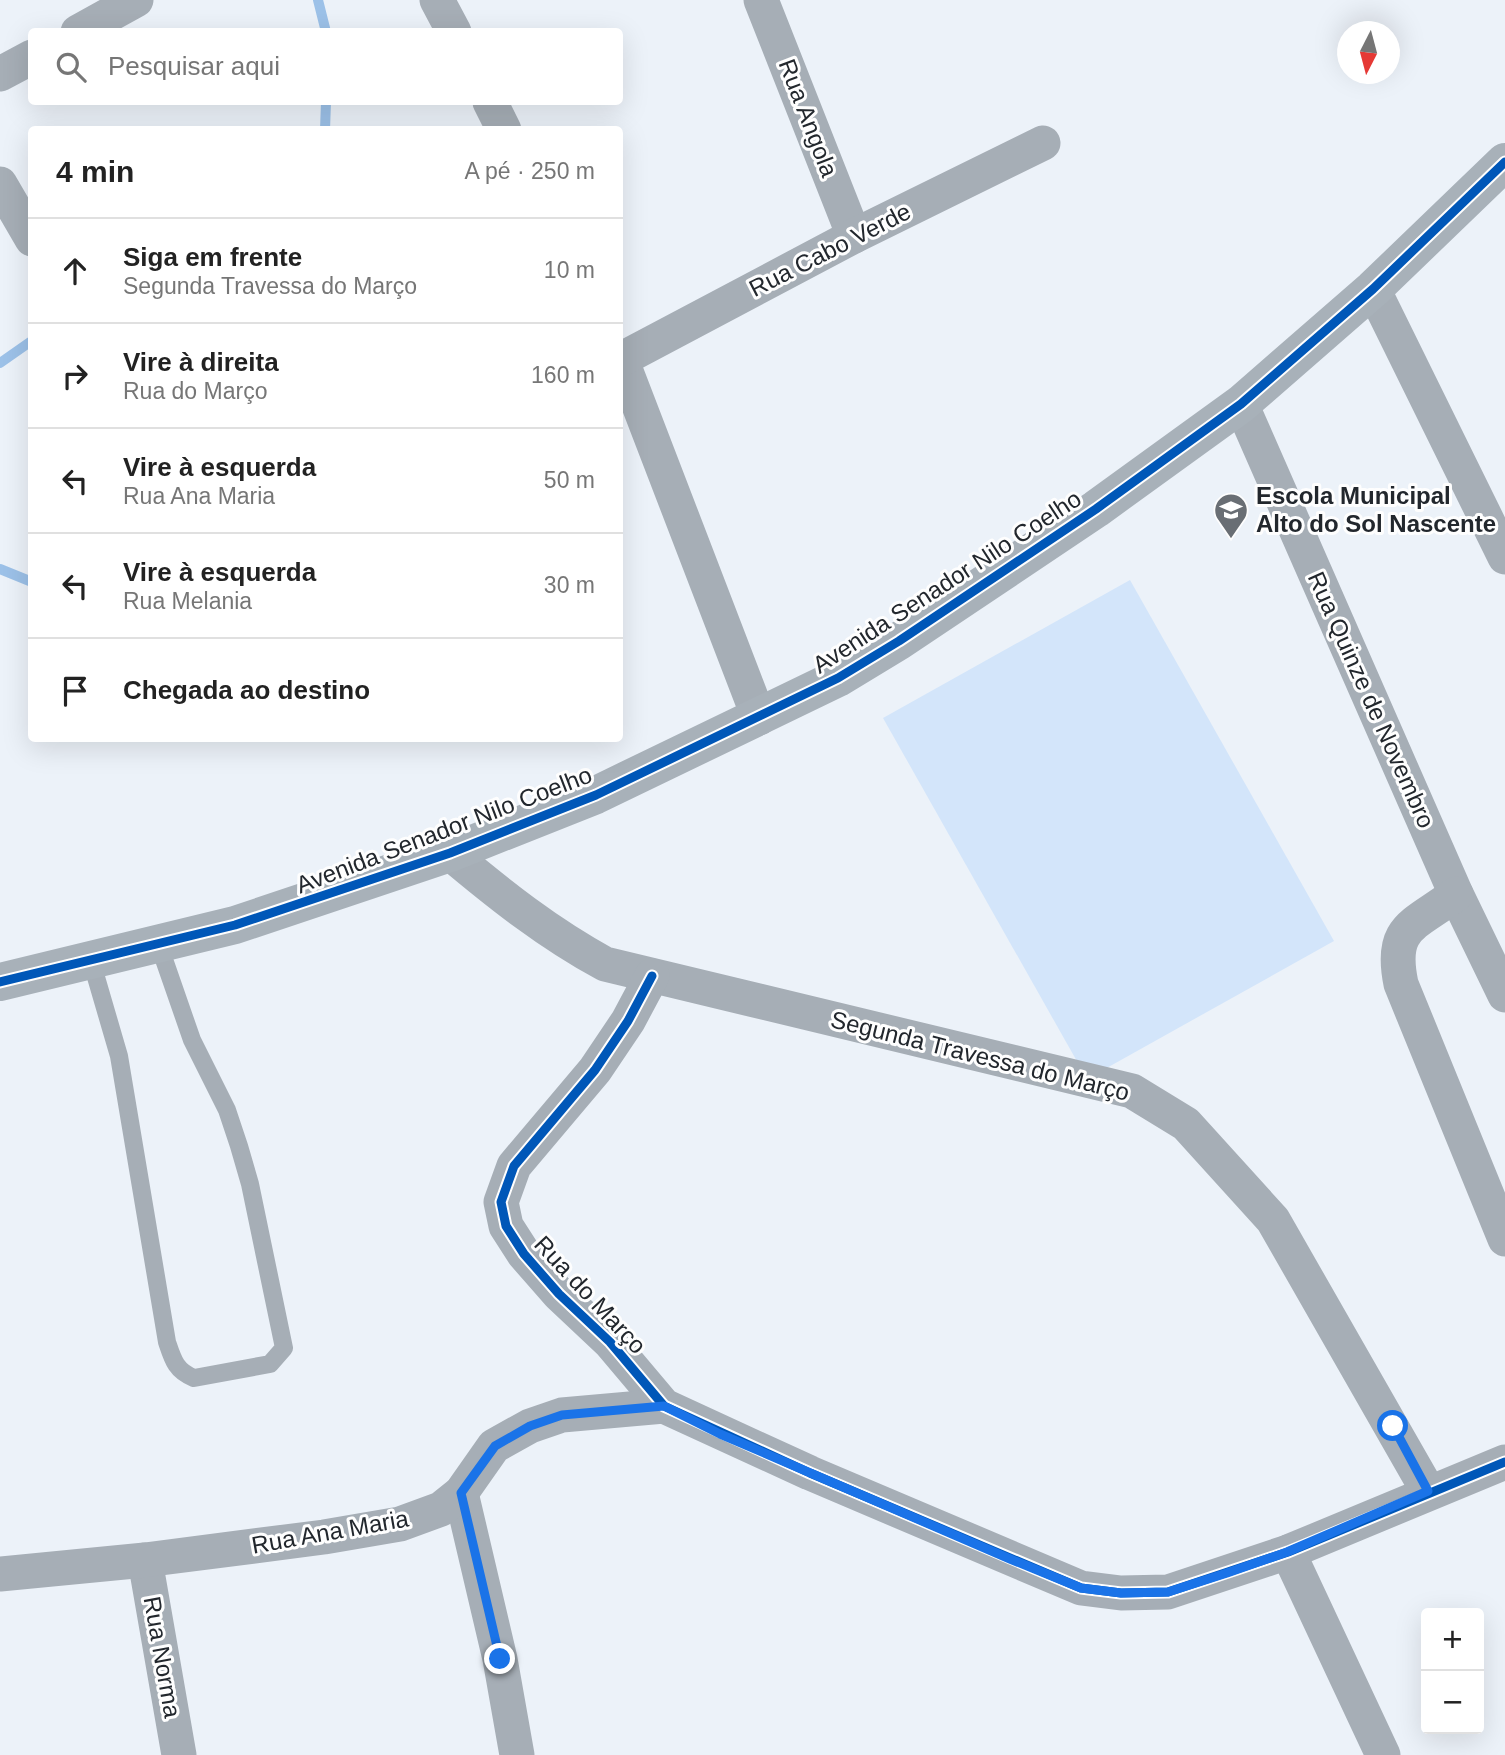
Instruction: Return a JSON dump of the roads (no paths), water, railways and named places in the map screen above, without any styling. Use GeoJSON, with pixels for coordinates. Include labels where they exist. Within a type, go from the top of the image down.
{"type":"FeatureCollection","features":[{"type":"Feature","properties":{"kind":"main road","name":"Avenida Senador Nilo Coelho"},"geometry":{"type":"LineString","coordinates":[[0,982],[159,944],[307,903],[450,853],[596,795],[838,678],[899,641],[1096,509],[1241,404],[1373,289],[1505,162]]}},
{"type":"Feature","properties":{"kind":"street"},"geometry":{"type":"LineString","coordinates":[[85,28],[136,0]]}},
{"type":"Feature","properties":{"kind":"street"},"geometry":{"type":"LineString","coordinates":[[437,0],[452,28]]}},
{"type":"Feature","properties":{"kind":"street","name":"Rua Angola"},"geometry":{"type":"LineString","coordinates":[[761,0],[854,236]]}},
{"type":"Feature","properties":{"kind":"street"},"geometry":{"type":"LineString","coordinates":[[0,74],[28,59]]}},
{"type":"Feature","properties":{"kind":"street"},"geometry":{"type":"LineString","coordinates":[[492,105],[503,126]]}},
{"type":"Feature","properties":{"kind":"street","name":"Rua Cabo Verde"},"geometry":{"type":"LineString","coordinates":[[623,356],[854,236],[1043,143]]}},
{"type":"Feature","properties":{"kind":"street"},"geometry":{"type":"LineString","coordinates":[[0,184],[28,232]]}},
{"type":"Feature","properties":{"kind":"street"},"geometry":{"type":"LineString","coordinates":[[1373,289],[1505,557]]}},
{"type":"Feature","properties":{"kind":"street"},"geometry":{"type":"LineString","coordinates":[[623,366],[759,718]]}},
{"type":"Feature","properties":{"kind":"street","name":"Rua Quinze de Novembro"},"geometry":{"type":"LineString","coordinates":[[1241,404],[1456,894],[1505,995]]}},
{"type":"Feature","properties":{"kind":"street","name":"Segunda Travessa do Março"},"geometry":{"type":"LineString","coordinates":[[450,853],[513,906],[558,939],[605,964],[1132,1091],[1186,1124],[1273,1220],[1428,1491]]}},
{"type":"Feature","properties":{"kind":"street"},"geometry":{"type":"LineString","coordinates":[[1456,894],[1403,934],[1396,948],[1396,962],[1401,984],[1505,1239]]}},
{"type":"Feature","properties":{"kind":"street","name":"Rua do Março"},"geometry":{"type":"LineString","coordinates":[[652,976],[628,1021],[595,1070],[514,1166],[501,1202],[506,1226],[524,1254],[559,1294],[610,1342],[664,1406],[810,1474],[1081,1588],[1121,1593],[1168,1592],[1287,1552],[1428,1491],[1505,1462]]}},
{"type":"Feature","properties":{"kind":"street","name":"Rua Ana Maria"},"geometry":{"type":"LineString","coordinates":[[0,1574],[145,1560],[324,1537],[400,1524],[441,1509],[461,1493],[495,1446],[530,1426],[562,1415],[664,1406]]}},
{"type":"Feature","properties":{"kind":"street"},"geometry":{"type":"LineString","coordinates":[[461,1493],[500,1659],[517,1755]]}},
{"type":"Feature","properties":{"kind":"street"},"geometry":{"type":"LineString","coordinates":[[1287,1552],[1383,1755]]}},
{"type":"Feature","properties":{"kind":"street","name":"Rua Norma"},"geometry":{"type":"LineString","coordinates":[[145,1560],[179,1755]]}},
{"type":"Feature","properties":{"kind":"lane"},"geometry":{"type":"LineString","coordinates":[[91,960],[120,1056],[167,1342],[175,1365],[194,1378],[270,1364],[284,1348],[250,1184],[227,1110],[192,1040],[159,944]]}},
{"type":"Feature","properties":{"kind":"waterway"},"geometry":{"type":"LineString","coordinates":[[318,0],[325,28]]}},
{"type":"Feature","properties":{"kind":"waterway"},"geometry":{"type":"LineString","coordinates":[[325,126],[326,105]]}},
{"type":"Feature","properties":{"kind":"waterway"},"geometry":{"type":"LineString","coordinates":[[0,363],[28,343]]}},
{"type":"Feature","properties":{"kind":"waterway"},"geometry":{"type":"LineString","coordinates":[[0,569],[28,580]]}},
{"type":"Feature","properties":{"kind":"place","name":"Escola Municipal Alto do Sol Nascente"},"geometry":{"type":"Point","coordinates":[1231,540]}}]}
